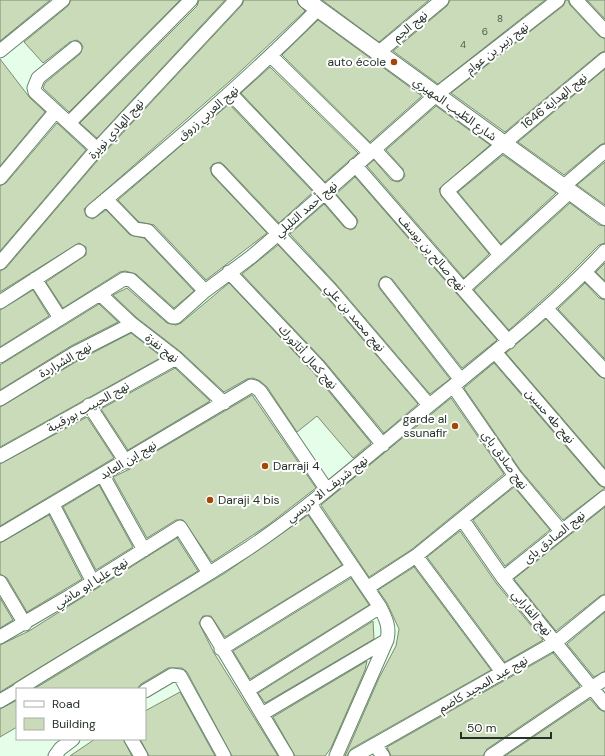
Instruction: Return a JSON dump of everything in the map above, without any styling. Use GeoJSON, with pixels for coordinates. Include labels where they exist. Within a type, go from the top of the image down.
{"type":"FeatureCollection","features":[{"type":"Feature","properties":{"kind":"street"},"geometry":{"type":"LineString","coordinates":[[0,51],[63,0]]}},
{"type":"Feature","properties":{"kind":"street"},"geometry":{"type":"LineString","coordinates":[[68,123],[191,0]]}},
{"type":"Feature","properties":{"kind":"street","name":"نهج الهادي نويرة"},"geometry":{"type":"LineString","coordinates":[[0,263],[97,149],[174,64],[236,0]]}},
{"type":"Feature","properties":{"kind":"street","name":"نهج الجم"},"geometry":{"type":"LineString","coordinates":[[378,52],[442,0]]}},
{"type":"Feature","properties":{"kind":"street","name":"نهج زبير بن عوام"},"geometry":{"type":"LineString","coordinates":[[436,96],[558,0]]}},
{"type":"Feature","properties":{"kind":"street"},"geometry":{"type":"LineString","coordinates":[[576,0],[605,32]]}},
{"type":"Feature","properties":{"kind":"street","name":"شارع الطّيب المهيري"},"geometry":{"type":"LineString","coordinates":[[312,5],[436,96],[568,188],[605,217]]}},
{"type":"Feature","properties":{"kind":"street","name":"نهج العربي زروق"},"geometry":{"type":"LineString","coordinates":[[92,211],[197,124],[271,56],[312,5]]}},
{"type":"Feature","properties":{"kind":"street"},"geometry":{"type":"LineString","coordinates":[[75,48],[38,78],[34,85],[35,92],[97,149]]}},
{"type":"Feature","properties":{"kind":"street"},"geometry":{"type":"LineString","coordinates":[[271,56],[396,174]]}},
{"type":"Feature","properties":{"kind":"street","name":"نهج الهداية 1646"},"geometry":{"type":"LineString","coordinates":[[502,143],[605,59]]}},
{"type":"Feature","properties":{"kind":"street"},"geometry":{"type":"LineString","coordinates":[[230,94],[325,193],[350,222]]}},
{"type":"Feature","properties":{"kind":"street","name":"نهج أحمد التليلي"},"geometry":{"type":"LineString","coordinates":[[100,294],[121,279],[130,280],[172,317],[179,315],[205,290],[278,234],[355,165],[436,96]]}},
{"type":"Feature","properties":{"kind":"street"},"geometry":{"type":"LineString","coordinates":[[0,178],[56,111]]}},
{"type":"Feature","properties":{"kind":"street"},"geometry":{"type":"LineString","coordinates":[[500,255],[447,191],[502,143]]}},
{"type":"Feature","properties":{"kind":"street"},"geometry":{"type":"LineString","coordinates":[[463,288],[500,255],[605,151]]}},
{"type":"Feature","properties":{"kind":"street","name":"نهج صالح بن يوسف"},"geometry":{"type":"LineString","coordinates":[[355,165],[509,342]]}},
{"type":"Feature","properties":{"kind":"street","name":"نهج محمد بن علي"},"geometry":{"type":"LineString","coordinates":[[218,170],[330,288],[429,405]]}},
{"type":"Feature","properties":{"kind":"street"},"geometry":{"type":"LineString","coordinates":[[106,199],[135,229],[148,231],[205,290]]}},
{"type":"Feature","properties":{"kind":"street"},"geometry":{"type":"LineString","coordinates":[[0,302],[79,251]]}},
{"type":"Feature","properties":{"kind":"street","name":"نهج شريف الا دريسي"},"geometry":{"type":"LineString","coordinates":[[21,688],[102,637],[161,604],[250,547],[310,504],[383,445],[429,405],[509,342],[585,272],[605,251]]}},
{"type":"Feature","properties":{"kind":"street","name":"نهج كمال أتاتورك"},"geometry":{"type":"LineString","coordinates":[[230,272],[319,367],[383,445]]}},
{"type":"Feature","properties":{"kind":"street"},"geometry":{"type":"LineString","coordinates":[[585,272],[605,292]]}},
{"type":"Feature","properties":{"kind":"street"},"geometry":{"type":"LineString","coordinates":[[35,279],[60,318]]}},
{"type":"Feature","properties":{"kind":"street","name":"نهج صادق باي"},"geometry":{"type":"LineString","coordinates":[[386,284],[457,383],[515,476],[561,531]]}},
{"type":"Feature","properties":{"kind":"street"},"geometry":{"type":"LineString","coordinates":[[0,354],[100,294]]}},
{"type":"Feature","properties":{"kind":"street","name":"نهج نفزة"},"geometry":{"type":"LineString","coordinates":[[100,294],[132,324],[176,358],[224,403]]}},
{"type":"Feature","properties":{"kind":"street"},"geometry":{"type":"LineString","coordinates":[[546,308],[605,371]]}},
{"type":"Feature","properties":{"kind":"street","name":"نهج الشراردة"},"geometry":{"type":"LineString","coordinates":[[0,399],[75,353],[132,324]]}},
{"type":"Feature","properties":{"kind":"street","name":"نهج طه حسين"},"geometry":{"type":"LineString","coordinates":[[495,352],[605,480]]}},
{"type":"Feature","properties":{"kind":"street","name":"نهج الحبيب بورقيبة"},"geometry":{"type":"LineString","coordinates":[[0,456],[89,405],[176,358]]}},
{"type":"Feature","properties":{"kind":"street","name":"نهج ابن العابد"},"geometry":{"type":"LineString","coordinates":[[0,535],[103,476],[247,388],[256,387],[327,490]]}},
{"type":"Feature","properties":{"kind":"street"},"geometry":{"type":"LineString","coordinates":[[89,405],[126,462]]}},
{"type":"Feature","properties":{"kind":"street"},"geometry":{"type":"LineString","coordinates":[[103,476],[144,550]]}},
{"type":"Feature","properties":{"kind":"street"},"geometry":{"type":"LineString","coordinates":[[367,588],[416,556],[515,476]]}},
{"type":"Feature","properties":{"kind":"street","name":"نهج الصادق باى"},"geometry":{"type":"LineString","coordinates":[[503,578],[605,497]]}},
{"type":"Feature","properties":{"kind":"street"},"geometry":{"type":"LineString","coordinates":[[310,504],[380,607],[388,626],[387,640],[336,756]]}},
{"type":"Feature","properties":{"kind":"street"},"geometry":{"type":"LineString","coordinates":[[53,505],[93,582]]}},
{"type":"Feature","properties":{"kind":"street","name":"نهج الفارابي"},"geometry":{"type":"LineString","coordinates":[[462,519],[503,578],[594,688],[605,704]]}},
{"type":"Feature","properties":{"kind":"street","name":"نهج عليا ابو ماشي"},"geometry":{"type":"LineString","coordinates":[[0,637],[93,582],[180,527],[209,573]]}},
{"type":"Feature","properties":{"kind":"street"},"geometry":{"type":"LineString","coordinates":[[416,556],[502,673]]}},
{"type":"Feature","properties":{"kind":"street"},"geometry":{"type":"LineString","coordinates":[[221,649],[352,567]]}},
{"type":"Feature","properties":{"kind":"street"},"geometry":{"type":"LineString","coordinates":[[0,582],[24,624]]}},
{"type":"Feature","properties":{"kind":"street","name":"نهج عبد المجيد كاضم"},"geometry":{"type":"LineString","coordinates":[[355,756],[556,642],[605,602]]}},
{"type":"Feature","properties":{"kind":"street"},"geometry":{"type":"LineString","coordinates":[[248,690],[380,607]]}},
{"type":"Feature","properties":{"kind":"street"},"geometry":{"type":"LineString","coordinates":[[207,623],[221,649],[248,690],[287,756]]}},
{"type":"Feature","properties":{"kind":"street"},"geometry":{"type":"LineString","coordinates":[[262,714],[387,640]]}},
{"type":"Feature","properties":{"kind":"street"},"geometry":{"type":"LineString","coordinates":[[146,690],[172,675],[180,676],[224,756]]}},
{"type":"Feature","properties":{"kind":"street"},"geometry":{"type":"LineString","coordinates":[[491,756],[508,752],[605,679]]}},
{"type":"Feature","properties":{"kind":"street","name":"نهج شريف الا دريسي"},"geometry":{"type":"LineString","coordinates":[[0,701],[16,691]]}},
{"type":"Feature","properties":{"kind":"street"},"geometry":{"type":"LineString","coordinates":[[55,756],[60,749],[72,740]]}},
{"type":"Feature","properties":{"kind":"street"},"geometry":{"type":"LineString","coordinates":[[132,740],[141,756]]}},
{"type":"Feature","properties":{"kind":"street"},"geometry":{"type":"LineString","coordinates":[[375,744],[383,756]]}},
{"type":"Feature","properties":{"kind":"building"},"geometry":{"type":"Polygon","coordinates":[[[0,0],[50,0],[0,41],[0,0]]]}},
{"type":"Feature","properties":{"kind":"building"},"geometry":{"type":"Polygon","coordinates":[[[71,0],[180,0],[69,112],[43,88],[45,83],[80,54],[83,47],[81,43],[77,40],[70,42],[43,63],[24,42],[68,6],[71,0]]]}},
{"type":"Feature","properties":{"kind":"building"},"geometry":{"type":"Polygon","coordinates":[[[199,0],[225,0],[97,138],[80,123],[197,6],[199,0]]]}},
{"type":"Feature","properties":{"kind":"building"},"geometry":{"type":"Polygon","coordinates":[[[244,0],[297,0],[298,4],[305,11],[230,81],[84,209],[86,216],[93,219],[106,210],[130,235],[144,238],[194,291],[174,308],[136,274],[125,271],[120,272],[63,308],[46,282],[86,255],[86,247],[79,243],[0,292],[0,271],[6,268],[103,154],[242,5],[244,0]]]}},
{"type":"Feature","properties":{"kind":"building"},"geometry":{"type":"Polygon","coordinates":[[[322,0],[429,0],[379,42],[322,0]]]}},
{"type":"Feature","properties":{"kind":"building"},"geometry":{"type":"Polygon","coordinates":[[[450,0],[545,0],[438,84],[393,51],[447,6],[450,0]]]}},
{"type":"Feature","properties":{"kind":"building"},"geometry":{"type":"Polygon","coordinates":[[[566,0],[568,0],[570,5],[599,36],[605,39],[605,51],[600,53],[505,132],[451,93],[563,6],[566,0]]]}},
{"type":"Feature","properties":{"kind":"building"},"geometry":{"type":"Polygon","coordinates":[[[587,0],[605,0],[605,19],[587,0]]]}},
{"type":"Feature","properties":{"kind":"building"},"geometry":{"type":"Polygon","coordinates":[[[318,20],[422,96],[370,142],[282,55],[318,20]]]}},
{"type":"Feature","properties":{"kind":"building"},"geometry":{"type":"Polygon","coordinates":[[[0,59],[30,98],[45,112],[0,166],[0,59]]]}},
{"type":"Feature","properties":{"kind":"building"},"geometry":{"type":"Polygon","coordinates":[[[270,67],[358,153],[325,182],[241,93],[270,67]]]}},
{"type":"Feature","properties":{"kind":"building"},"geometry":{"type":"Polygon","coordinates":[[[605,69],[605,143],[600,145],[564,175],[518,142],[605,69]]]}},
{"type":"Feature","properties":{"kind":"building"},"geometry":{"type":"Polygon","coordinates":[[[229,104],[313,192],[279,223],[224,165],[220,162],[213,164],[210,168],[212,175],[267,233],[206,280],[154,225],[139,222],[118,200],[229,104]]]}},
{"type":"Feature","properties":{"kind":"building"},"geometry":{"type":"Polygon","coordinates":[[[436,106],[490,145],[439,189],[441,196],[489,254],[464,278],[367,166],[374,160],[391,180],[398,182],[402,180],[405,176],[403,169],[386,150],[436,106]]]}},
{"type":"Feature","properties":{"kind":"building"},"geometry":{"type":"Polygon","coordinates":[[[57,123],[86,150],[0,251],[0,186],[6,183],[57,123]]]}},
{"type":"Feature","properties":{"kind":"building"},"geometry":{"type":"Polygon","coordinates":[[[503,155],[556,193],[501,244],[458,192],[503,155]]]}},
{"type":"Feature","properties":{"kind":"building"},"geometry":{"type":"Polygon","coordinates":[[[605,162],[605,205],[577,185],[605,162]]]}},
{"type":"Feature","properties":{"kind":"building"},"geometry":{"type":"Polygon","coordinates":[[[355,177],[497,340],[462,368],[392,279],[385,276],[381,278],[378,285],[380,289],[450,379],[430,394],[336,284],[290,234],[324,204],[344,227],[351,230],[355,228],[358,221],[356,217],[336,194],[355,177]]]}},
{"type":"Feature","properties":{"kind":"building"},"geometry":{"type":"Polygon","coordinates":[[[570,203],[599,225],[605,226],[605,243],[599,245],[558,286],[509,330],[474,290],[570,203]]]}},
{"type":"Feature","properties":{"kind":"building"},"geometry":{"type":"Polygon","coordinates":[[[278,245],[324,294],[418,404],[384,433],[325,362],[242,274],[278,245]]]}},
{"type":"Feature","properties":{"kind":"building"},"geometry":{"type":"Polygon","coordinates":[[[605,263],[605,281],[596,272],[605,263]]]}},
{"type":"Feature","properties":{"kind":"building"},"geometry":{"type":"Polygon","coordinates":[[[229,283],[313,372],[371,443],[353,458],[317,416],[297,432],[267,387],[260,381],[253,378],[247,379],[224,392],[181,352],[137,318],[113,295],[127,288],[167,323],[176,325],[181,323],[229,283]]]}},
{"type":"Feature","properties":{"kind":"building"},"geometry":{"type":"Polygon","coordinates":[[[585,283],[599,298],[605,300],[605,359],[558,309],[585,283]]]}},
{"type":"Feature","properties":{"kind":"building"},"geometry":{"type":"Polygon","coordinates":[[[33,290],[49,316],[0,347],[0,310],[33,290]]]}},
{"type":"Feature","properties":{"kind":"building"},"geometry":{"type":"Polygon","coordinates":[[[99,304],[118,322],[71,346],[0,390],[0,365],[99,304]]]}},
{"type":"Feature","properties":{"kind":"building"},"geometry":{"type":"Polygon","coordinates":[[[546,319],[599,376],[605,379],[605,468],[506,353],[546,319]]]}},
{"type":"Feature","properties":{"kind":"building"},"geometry":{"type":"Polygon","coordinates":[[[131,333],[162,357],[0,447],[0,407],[79,360],[131,333]]]}},
{"type":"Feature","properties":{"kind":"building"},"geometry":{"type":"Polygon","coordinates":[[[494,363],[599,485],[605,488],[563,520],[521,471],[464,388],[494,363]]]}},
{"type":"Feature","properties":{"kind":"building"},"geometry":{"type":"Polygon","coordinates":[[[175,368],[210,401],[128,450],[101,409],[175,368]]]}},
{"type":"Feature","properties":{"kind":"building"},"geometry":{"type":"Polygon","coordinates":[[[252,395],[316,488],[268,525],[212,562],[183,520],[176,520],[147,538],[113,477],[130,469],[133,465],[252,395]]]}},
{"type":"Feature","properties":{"kind":"building"},"geometry":{"type":"Polygon","coordinates":[[[451,398],[504,474],[411,550],[369,577],[321,505],[451,398]]]}},
{"type":"Feature","properties":{"kind":"building"},"geometry":{"type":"Polygon","coordinates":[[[87,417],[114,458],[0,526],[0,464],[87,417]]]}},
{"type":"Feature","properties":{"kind":"building"},"geometry":{"type":"Polygon","coordinates":[[[99,485],[133,547],[96,570],[63,507],[99,485]]]}},
{"type":"Feature","properties":{"kind":"building"},"geometry":{"type":"Polygon","coordinates":[[[514,487],[550,530],[505,566],[473,520],[514,487]]]}},
{"type":"Feature","properties":{"kind":"building"},"geometry":{"type":"Polygon","coordinates":[[[605,507],[605,594],[600,596],[556,631],[514,579],[605,507]]]}},
{"type":"Feature","properties":{"kind":"building"},"geometry":{"type":"Polygon","coordinates":[[[49,515],[82,579],[27,612],[7,578],[0,574],[0,543],[49,515]]]}},
{"type":"Feature","properties":{"kind":"building"},"geometry":{"type":"Polygon","coordinates":[[[308,515],[342,565],[225,637],[211,616],[203,616],[199,623],[214,653],[278,756],[232,756],[187,672],[182,668],[168,668],[141,684],[138,688],[36,688],[225,573],[308,515]]]}},
{"type":"Feature","properties":{"kind":"building"},"geometry":{"type":"Polygon","coordinates":[[[460,531],[496,583],[543,640],[505,662],[427,557],[460,531]]]}},
{"type":"Feature","properties":{"kind":"building"},"geometry":{"type":"Polygon","coordinates":[[[177,538],[198,571],[0,692],[0,645],[29,631],[177,538]]]}},
{"type":"Feature","properties":{"kind":"building"},"geometry":{"type":"Polygon","coordinates":[[[414,567],[491,670],[351,749],[347,756],[345,756],[379,678],[396,646],[399,629],[387,603],[378,590],[414,567]]]}},
{"type":"Feature","properties":{"kind":"building"},"geometry":{"type":"Polygon","coordinates":[[[351,578],[369,605],[250,679],[233,651],[351,578]]]}},
{"type":"Feature","properties":{"kind":"building"},"geometry":{"type":"Polygon","coordinates":[[[0,598],[13,620],[0,628],[0,598]]]}},
{"type":"Feature","properties":{"kind":"building"},"geometry":{"type":"Polygon","coordinates":[[[605,612],[605,671],[594,677],[567,644],[605,612]]]}},
{"type":"Feature","properties":{"kind":"building"},"geometry":{"type":"Polygon","coordinates":[[[373,621],[374,639],[265,703],[258,693],[373,621]]]}},
{"type":"Feature","properties":{"kind":"building"},"geometry":{"type":"Polygon","coordinates":[[[553,653],[580,686],[487,749],[483,756],[391,756],[387,747],[553,653]]]}},
{"type":"Feature","properties":{"kind":"building"},"geometry":{"type":"Polygon","coordinates":[[[367,661],[365,670],[331,748],[325,756],[295,756],[273,717],[367,661]]]}},
{"type":"Feature","properties":{"kind":"building"},"geometry":{"type":"Polygon","coordinates":[[[180,692],[215,756],[149,756],[141,740],[146,740],[146,710],[180,692]]]}},
{"type":"Feature","properties":{"kind":"building"},"geometry":{"type":"Polygon","coordinates":[[[590,699],[599,709],[605,712],[605,756],[505,756],[590,699]]]}},
{"type":"Feature","properties":{"kind":"building"},"geometry":{"type":"Polygon","coordinates":[[[16,701],[16,728],[0,737],[0,709],[16,701]]]}},
{"type":"Feature","properties":{"kind":"building"},"geometry":{"type":"Polygon","coordinates":[[[94,740],[124,740],[132,756],[70,756],[94,740]]]}},
{"type":"Feature","properties":{"kind":"place","name":"auto école"},"geometry":{"type":"Point","coordinates":[394,62]}},
{"type":"Feature","properties":{"kind":"place","name":"garde al ssunafir"},"geometry":{"type":"Point","coordinates":[455,426]}},
{"type":"Feature","properties":{"kind":"place","name":"Darraji 4"},"geometry":{"type":"Point","coordinates":[265,466]}},
{"type":"Feature","properties":{"kind":"place","name":"Daraji 4 bis"},"geometry":{"type":"Point","coordinates":[210,500]}}]}
